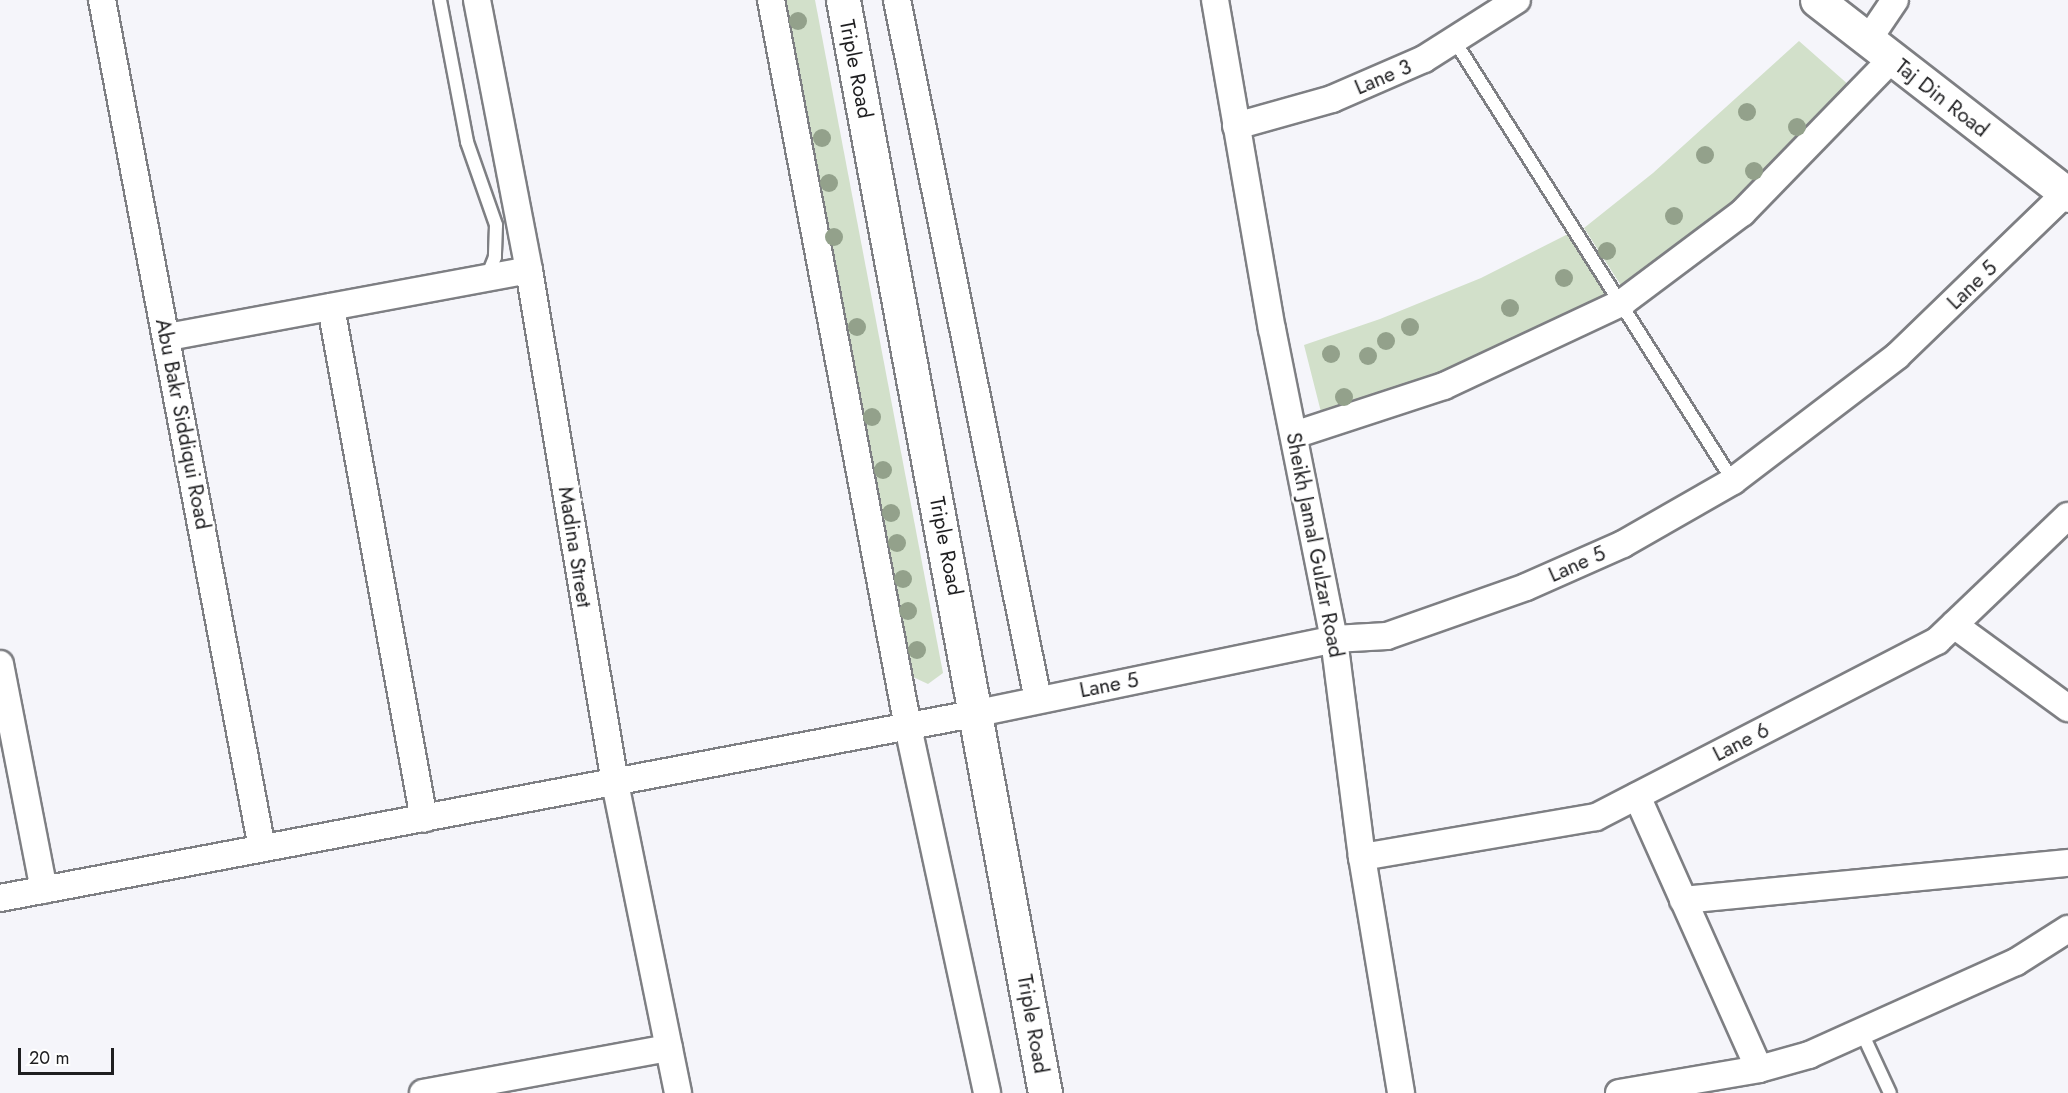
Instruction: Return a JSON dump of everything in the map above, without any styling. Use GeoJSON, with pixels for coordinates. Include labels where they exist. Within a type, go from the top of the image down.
{"type":"FeatureCollection","features":[{"type":"Feature","properties":{"kind":"main road","name":"Triple Road"},"geometry":{"type":"LineString","coordinates":[[843,0],[978,713],[1046,1093]]}},
{"type":"Feature","properties":{"kind":"main road","name":"Taj Din Road"},"geometry":{"type":"LineString","coordinates":[[1817,0],[2067,193]]}},
{"type":"Feature","properties":{"kind":"street","name":"Abu Bakr Siddiqui Road"},"geometry":{"type":"LineString","coordinates":[[102,0],[168,337],[262,848]]}},
{"type":"Feature","properties":{"kind":"street","name":"Madina Street"},"geometry":{"type":"LineString","coordinates":[[477,0],[529,270],[615,783],[678,1093]]}},
{"type":"Feature","properties":{"kind":"street"},"geometry":{"type":"LineString","coordinates":[[771,0],[908,727],[987,1093]]}},
{"type":"Feature","properties":{"kind":"street"},"geometry":{"type":"LineString","coordinates":[[897,0],[1038,700]]}},
{"type":"Feature","properties":{"kind":"street","name":"Sheikh Jamal Gulzar Road"},"geometry":{"type":"LineString","coordinates":[[1215,0],[1236,126],[1294,435],[1335,639],[1362,857],[1401,1093]]}},
{"type":"Feature","properties":{"kind":"street","name":"Lane 3"},"geometry":{"type":"LineString","coordinates":[[1236,126],[1332,99],[1424,59],[1517,0]]}},
{"type":"Feature","properties":{"kind":"street"},"geometry":{"type":"LineString","coordinates":[[1294,435],[1444,386],[1623,302],[1742,213],[1880,49],[1895,0]]}},
{"type":"Feature","properties":{"kind":"street","name":"Lane 5"},"geometry":{"type":"LineString","coordinates":[[0,898],[908,727],[1335,639],[1387,636],[1526,587],[1623,544],[1733,481],[1897,356],[2067,193]]}},
{"type":"Feature","properties":{"kind":"street"},"geometry":{"type":"LineString","coordinates":[[168,337],[529,270]]}},
{"type":"Feature","properties":{"kind":"street"},"geometry":{"type":"LineString","coordinates":[[331,307],[424,819]]}},
{"type":"Feature","properties":{"kind":"street","name":"Lane 6"},"geometry":{"type":"LineString","coordinates":[[1362,857],[1596,817],[1937,641],[2068,516]]}},
{"type":"Feature","properties":{"kind":"street"},"geometry":{"type":"LineString","coordinates":[[1954,625],[2068,708]]}},
{"type":"Feature","properties":{"kind":"street"},"geometry":{"type":"LineString","coordinates":[[0,664],[44,890]]}},
{"type":"Feature","properties":{"kind":"street"},"geometry":{"type":"LineString","coordinates":[[1637,796],[1759,1069]]}},
{"type":"Feature","properties":{"kind":"street"},"geometry":{"type":"LineString","coordinates":[[1683,900],[2068,863]]}},
{"type":"Feature","properties":{"kind":"street"},"geometry":{"type":"LineString","coordinates":[[1619,1093],[1759,1069],[1809,1055],[2016,962],[2068,929]]}},
{"type":"Feature","properties":{"kind":"street"},"geometry":{"type":"LineString","coordinates":[[423,1093],[669,1048]]}},
{"type":"Feature","properties":{"kind":"lane"},"geometry":{"type":"LineString","coordinates":[[440,0],[466,142],[496,225],[495,257],[487,278]]}},
{"type":"Feature","properties":{"kind":"lane"},"geometry":{"type":"LineString","coordinates":[[1454,40],[1623,302],[1733,481]]}},
{"type":"Feature","properties":{"kind":"lane"},"geometry":{"type":"LineString","coordinates":[[1862,1033],[1890,1093]]}},
{"type":"Feature","properties":{"kind":"green space"},"geometry":{"type":"Polygon","coordinates":[[[781,0],[815,0],[943,673],[928,684],[913,677],[910,664],[781,0]]]}},
{"type":"Feature","properties":{"kind":"green space"},"geometry":{"type":"Polygon","coordinates":[[[1799,41],[1850,86],[1733,209],[1622,287],[1584,228],[1653,173],[1799,41]]]}},
{"type":"Feature","properties":{"kind":"green space"},"geometry":{"type":"Polygon","coordinates":[[[1568,234],[1611,299],[1455,371],[1322,416],[1304,345],[1380,319],[1481,278],[1568,234]]]}}]}
